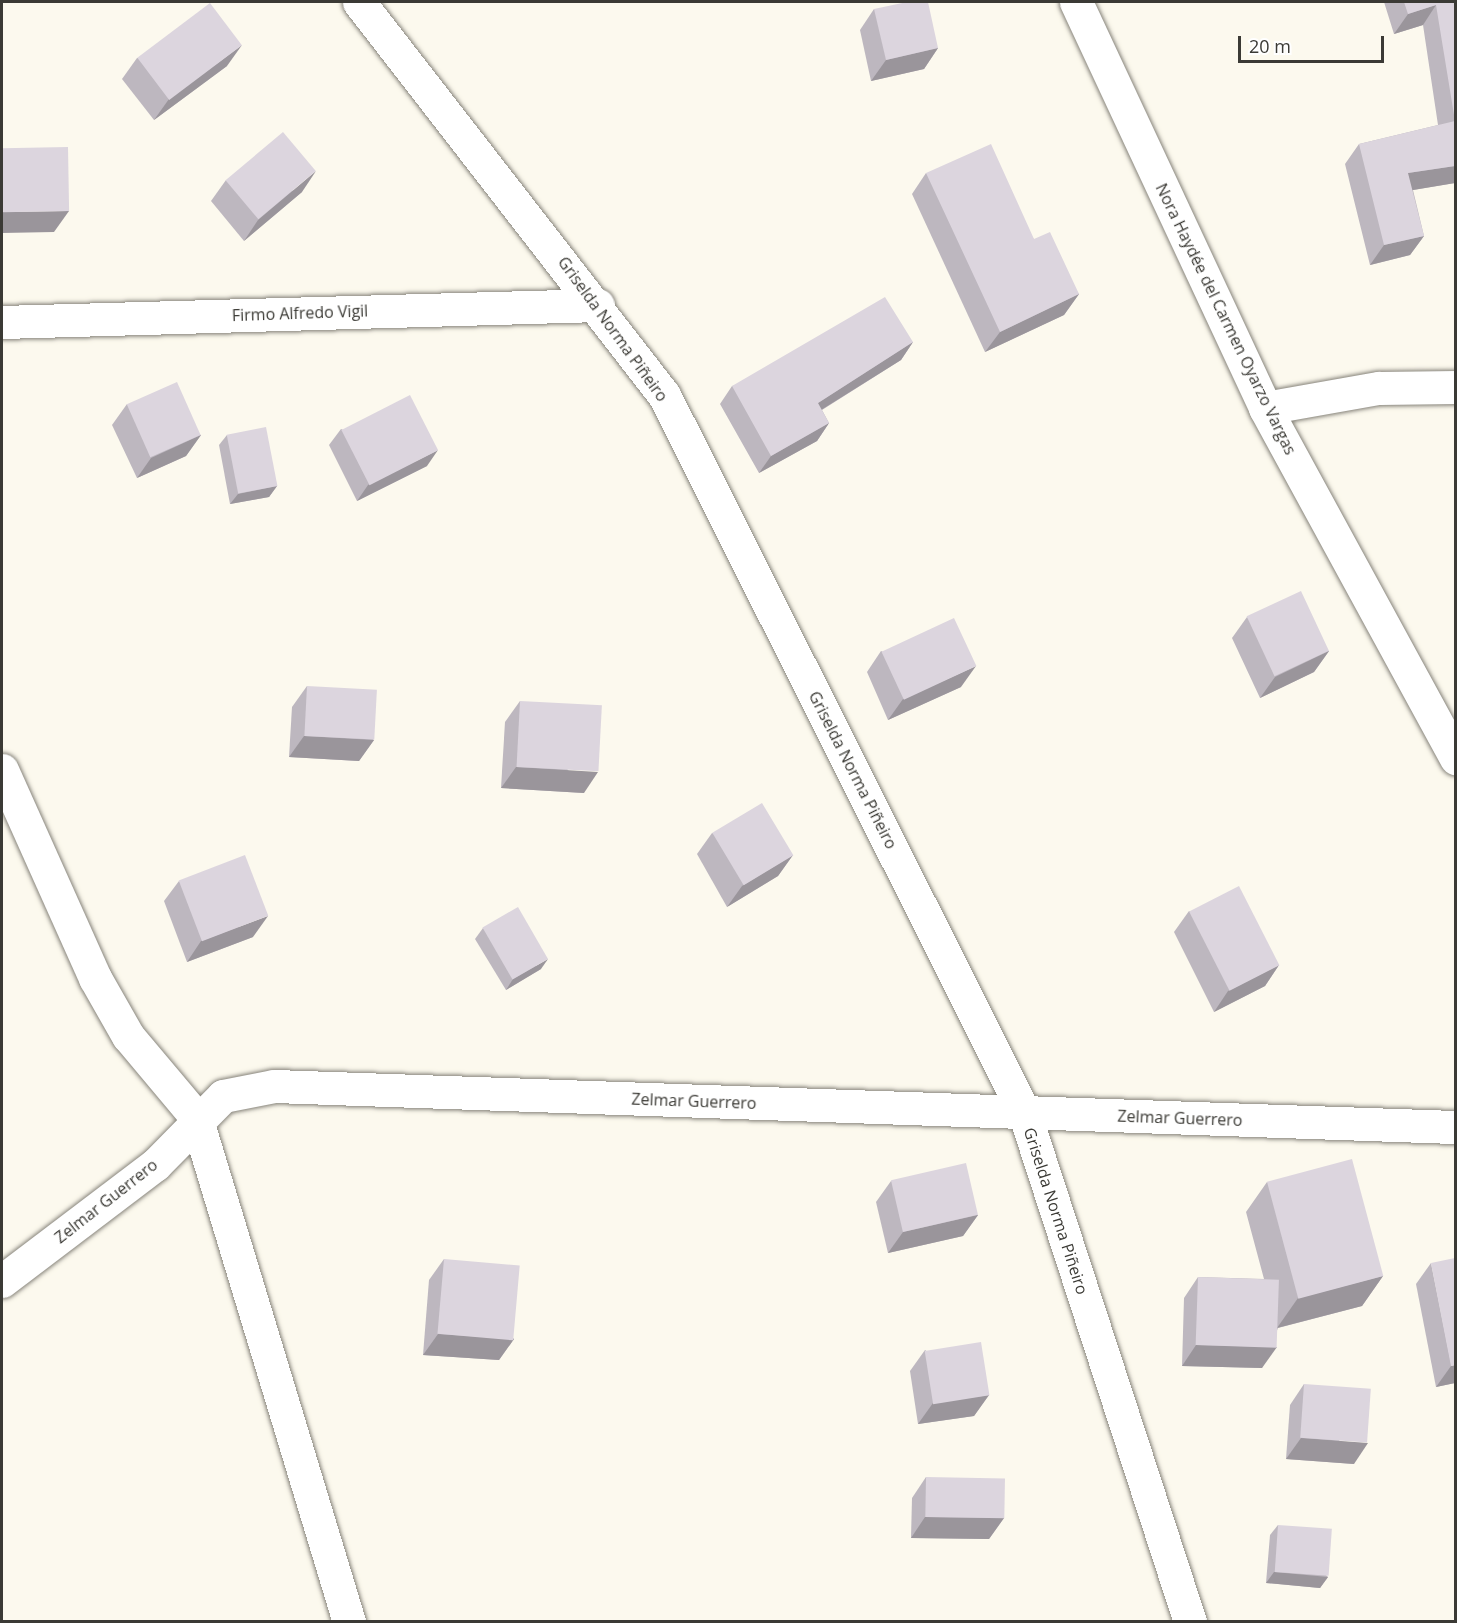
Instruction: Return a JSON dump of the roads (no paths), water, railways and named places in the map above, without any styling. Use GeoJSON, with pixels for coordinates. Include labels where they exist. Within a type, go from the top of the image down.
{"type":"FeatureCollection","features":[{"type":"Feature","properties":{"kind":"street","name":"Griselda Norma Piñeiro"},"geometry":{"type":"LineString","coordinates":[[359,2],[598,304],[664,395],[1024,1112],[1190,1622]]}},
{"type":"Feature","properties":{"kind":"street","name":"Nora Haydée del Carmen Oyarzo Vargas"},"geometry":{"type":"LineString","coordinates":[[1076,2],[1265,408],[1455,758]]}},
{"type":"Feature","properties":{"kind":"street","name":"Firmo Alfredo Vigil"},"geometry":{"type":"LineString","coordinates":[[2,322],[598,304]]}},
{"type":"Feature","properties":{"kind":"street"},"geometry":{"type":"LineString","coordinates":[[1265,408],[1378,388],[1455,387]]}},
{"type":"Feature","properties":{"kind":"street"},"geometry":{"type":"LineString","coordinates":[[2,770],[95,978],[128,1036],[196,1117],[349,1622]]}},
{"type":"Feature","properties":{"kind":"street","name":"Zelmar Guerrero"},"geometry":{"type":"LineString","coordinates":[[2,1281],[155,1165],[196,1117],[223,1096],[274,1086],[1455,1127]]}}]}
